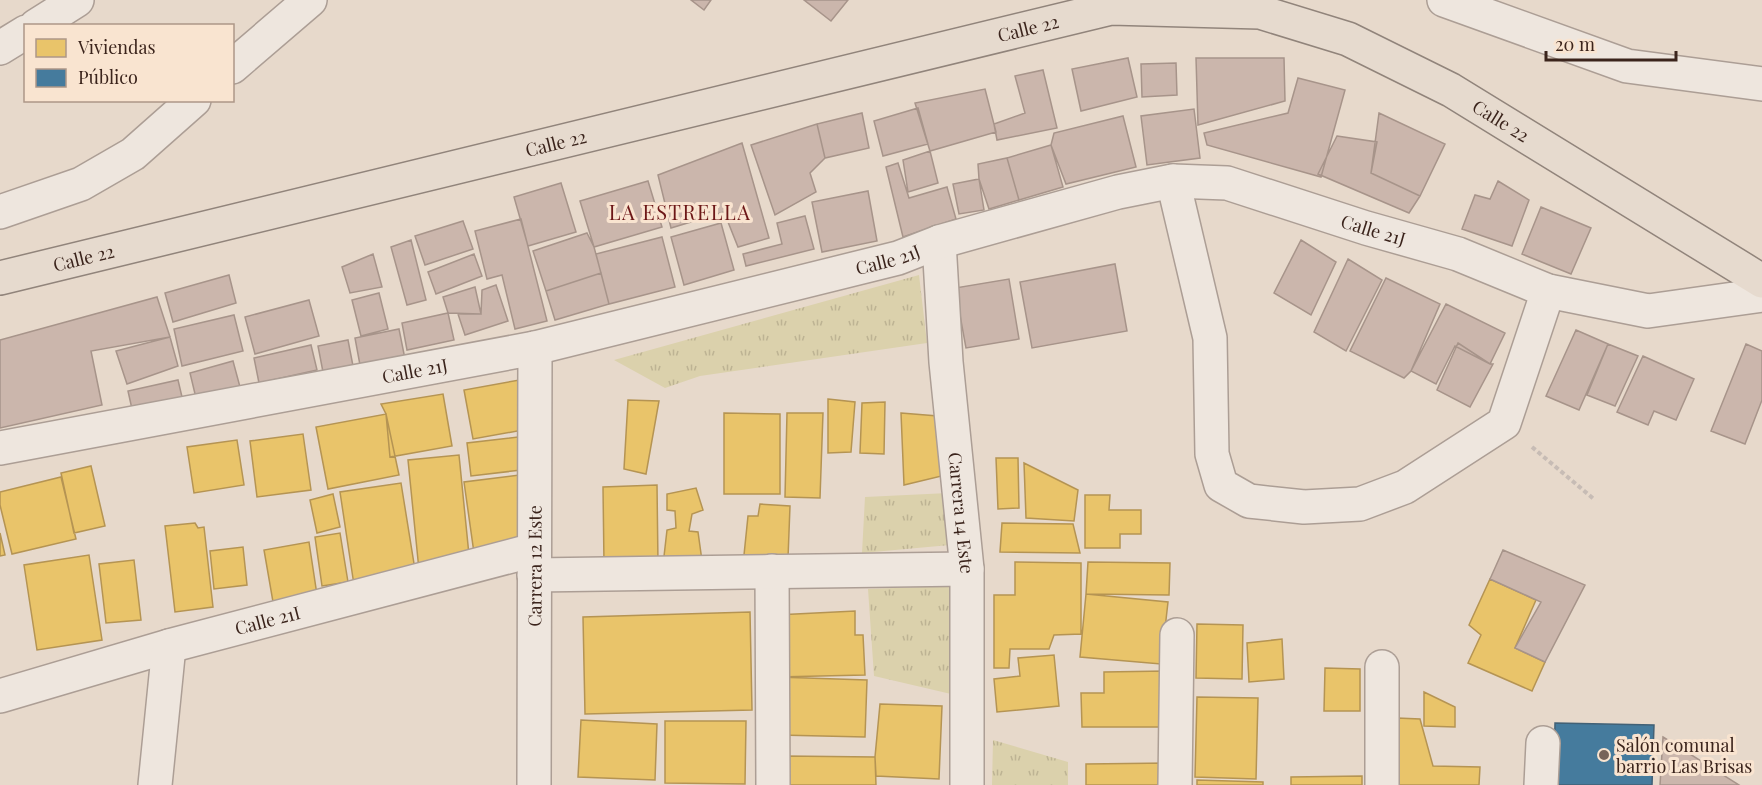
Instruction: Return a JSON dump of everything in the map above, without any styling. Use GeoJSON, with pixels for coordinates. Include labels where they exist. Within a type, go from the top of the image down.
{"type":"FeatureCollection","features":[{"type":"Feature","properties":{"kind":"main road","name":"Calle 22"},"geometry":{"type":"LineString","coordinates":[[0,278],[1111,9],[1260,12],[1348,39],[1451,90],[1762,281]]}},
{"type":"Feature","properties":{"kind":"street"},"geometry":{"type":"LineString","coordinates":[[39,24],[77,0]]}},
{"type":"Feature","properties":{"kind":"street"},"geometry":{"type":"LineString","coordinates":[[234,66],[310,0]]}},
{"type":"Feature","properties":{"kind":"street","name":"Calle 22"},"geometry":{"type":"LineString","coordinates":[[1111,9],[1161,0]]}},
{"type":"Feature","properties":{"kind":"street"},"geometry":{"type":"LineString","coordinates":[[1444,0],[1627,66],[1762,84]]}},
{"type":"Feature","properties":{"kind":"street"},"geometry":{"type":"LineString","coordinates":[[0,48],[24,33]]}},
{"type":"Feature","properties":{"kind":"street"},"geometry":{"type":"LineString","coordinates":[[0,212],[81,184],[133,154],[192,102]]}},
{"type":"Feature","properties":{"kind":"street"},"geometry":{"type":"LineString","coordinates":[[1173,181],[1210,338],[1212,454],[1221,485],[1249,501],[1304,507],[1360,504],[1405,487],[1504,423],[1548,291]]}},
{"type":"Feature","properties":{"kind":"street","name":"Calle 21J"},"geometry":{"type":"LineString","coordinates":[[0,448],[534,348],[898,258],[939,242],[1118,192],[1173,181],[1227,183],[1366,228],[1458,254],[1548,291],[1648,311],[1762,295]]}},
{"type":"Feature","properties":{"kind":"street","name":"Carrera 14 Este"},"geometry":{"type":"LineString","coordinates":[[939,242],[946,362],[967,569],[967,785]]}},
{"type":"Feature","properties":{"kind":"street","name":"Carrera 12 Este"},"geometry":{"type":"LineString","coordinates":[[534,348],[534,785]]}},
{"type":"Feature","properties":{"kind":"street","name":"Calle 21I"},"geometry":{"type":"LineString","coordinates":[[0,696],[169,646],[534,562],[772,572],[967,569]]}},
{"type":"Feature","properties":{"kind":"street"},"geometry":{"type":"LineString","coordinates":[[772,572],[773,785]]}},
{"type":"Feature","properties":{"kind":"street"},"geometry":{"type":"LineString","coordinates":[[1175,785],[1177,634]]}},
{"type":"Feature","properties":{"kind":"street"},"geometry":{"type":"LineString","coordinates":[[155,785],[169,646]]}},
{"type":"Feature","properties":{"kind":"street"},"geometry":{"type":"LineString","coordinates":[[1382,667],[1382,785]]}},
{"type":"Feature","properties":{"kind":"street"},"geometry":{"type":"LineString","coordinates":[[1541,785],[1543,743]]}},
{"type":"Feature","properties":{"kind":"path"},"geometry":{"type":"LineString","coordinates":[[1504,423],[1595,501]]}},
{"type":"Feature","properties":{"kind":"green space"},"geometry":{"type":"Polygon","coordinates":[[[919,275],[927,343],[700,376],[665,388],[614,360],[919,275]]]}},
{"type":"Feature","properties":{"kind":"green space"},"geometry":{"type":"Polygon","coordinates":[[[948,493],[950,545],[862,553],[865,497],[948,493]]]}},
{"type":"Feature","properties":{"kind":"green space"},"geometry":{"type":"Polygon","coordinates":[[[950,586],[951,694],[874,676],[868,589],[950,586]]]}},
{"type":"Feature","properties":{"kind":"green space"},"geometry":{"type":"Polygon","coordinates":[[[993,740],[1068,762],[1068,785],[992,785],[993,740]]]}},
{"type":"Feature","properties":{"kind":"building: Viviendas"},"geometry":{"type":"Polygon","coordinates":[[[525,379],[534,428],[473,439],[464,390],[525,379]]]}},
{"type":"Feature","properties":{"kind":"building: Viviendas"},"geometry":{"type":"Polygon","coordinates":[[[443,394],[452,446],[390,457],[386,414],[381,404],[443,394]]]}},
{"type":"Feature","properties":{"kind":"building: Viviendas"},"geometry":{"type":"Polygon","coordinates":[[[828,399],[855,402],[851,452],[828,453],[828,399]]]}},
{"type":"Feature","properties":{"kind":"building: Viviendas"},"geometry":{"type":"Polygon","coordinates":[[[628,400],[659,401],[646,474],[624,469],[628,400]]]}},
{"type":"Feature","properties":{"kind":"building: Viviendas"},"geometry":{"type":"Polygon","coordinates":[[[885,402],[884,454],[860,453],[862,403],[885,402]]]}},
{"type":"Feature","properties":{"kind":"building: Viviendas"},"geometry":{"type":"Polygon","coordinates":[[[724,413],[780,414],[780,494],[724,494],[724,413]]]}},
{"type":"Feature","properties":{"kind":"building: Viviendas"},"geometry":{"type":"Polygon","coordinates":[[[787,413],[823,413],[820,498],[785,497],[787,413]]]}},
{"type":"Feature","properties":{"kind":"building: Viviendas"},"geometry":{"type":"Polygon","coordinates":[[[901,413],[950,417],[950,474],[904,485],[901,413]]]}},
{"type":"Feature","properties":{"kind":"building: Viviendas"},"geometry":{"type":"Polygon","coordinates":[[[386,414],[399,475],[328,489],[316,427],[386,414]]]}},
{"type":"Feature","properties":{"kind":"building: Viviendas"},"geometry":{"type":"Polygon","coordinates":[[[303,434],[311,490],[257,497],[250,441],[303,434]]]}},
{"type":"Feature","properties":{"kind":"building: Viviendas"},"geometry":{"type":"Polygon","coordinates":[[[526,436],[530,469],[471,476],[467,443],[526,436]]]}},
{"type":"Feature","properties":{"kind":"building: Viviendas"},"geometry":{"type":"Polygon","coordinates":[[[237,440],[244,485],[194,493],[187,447],[237,440]]]}},
{"type":"Feature","properties":{"kind":"building: Viviendas"},"geometry":{"type":"Polygon","coordinates":[[[459,455],[470,565],[419,570],[408,460],[459,455]]]}},
{"type":"Feature","properties":{"kind":"building: Viviendas"},"geometry":{"type":"Polygon","coordinates":[[[996,458],[1018,458],[1019,508],[998,509],[996,458]]]}},
{"type":"Feature","properties":{"kind":"building: Viviendas"},"geometry":{"type":"Polygon","coordinates":[[[1024,463],[1078,490],[1074,521],[1026,518],[1024,463]]]}},
{"type":"Feature","properties":{"kind":"building: Viviendas"},"geometry":{"type":"Polygon","coordinates":[[[91,466],[105,526],[74,533],[61,473],[91,466]]]}},
{"type":"Feature","properties":{"kind":"building: Viviendas"},"geometry":{"type":"Polygon","coordinates":[[[527,474],[530,547],[475,560],[464,482],[527,474]]]}},
{"type":"Feature","properties":{"kind":"building: Viviendas"},"geometry":{"type":"Polygon","coordinates":[[[61,477],[76,539],[12,554],[0,505],[0,492],[61,477]]]}},
{"type":"Feature","properties":{"kind":"building: Viviendas"},"geometry":{"type":"Polygon","coordinates":[[[401,483],[416,576],[354,585],[340,492],[401,483]]]}},
{"type":"Feature","properties":{"kind":"building: Viviendas"},"geometry":{"type":"Polygon","coordinates":[[[657,485],[658,564],[604,564],[603,487],[657,485]]]}},
{"type":"Feature","properties":{"kind":"building: Viviendas"},"geometry":{"type":"Polygon","coordinates":[[[696,488],[703,510],[692,514],[689,531],[698,532],[703,568],[663,565],[667,530],[676,528],[675,511],[667,510],[667,494],[696,488]]]}},
{"type":"Feature","properties":{"kind":"building: Viviendas"},"geometry":{"type":"Polygon","coordinates":[[[333,494],[340,527],[317,533],[310,500],[333,494]]]}},
{"type":"Feature","properties":{"kind":"building: Viviendas"},"geometry":{"type":"Polygon","coordinates":[[[1085,495],[1110,495],[1109,510],[1141,510],[1141,534],[1120,534],[1120,548],[1085,548],[1085,495]]]}},
{"type":"Feature","properties":{"kind":"building: Viviendas"},"geometry":{"type":"Polygon","coordinates":[[[760,504],[790,506],[788,558],[744,555],[748,516],[758,516],[760,504]]]}},
{"type":"Feature","properties":{"kind":"building: Viviendas"},"geometry":{"type":"Polygon","coordinates":[[[195,523],[198,528],[204,527],[213,607],[175,612],[165,526],[195,523]]]}},
{"type":"Feature","properties":{"kind":"building: Viviendas"},"geometry":{"type":"Polygon","coordinates":[[[1002,523],[1073,524],[1080,553],[1000,552],[1002,523]]]}},
{"type":"Feature","properties":{"kind":"building: Viviendas"},"geometry":{"type":"Polygon","coordinates":[[[0,533],[5,555],[0,556],[0,533]]]}},
{"type":"Feature","properties":{"kind":"building: Viviendas"},"geometry":{"type":"Polygon","coordinates":[[[340,533],[348,582],[322,586],[315,537],[340,533]]]}},
{"type":"Feature","properties":{"kind":"building: Viviendas"},"geometry":{"type":"Polygon","coordinates":[[[309,542],[317,595],[273,602],[264,550],[309,542]]]}},
{"type":"Feature","properties":{"kind":"building: Viviendas"},"geometry":{"type":"Polygon","coordinates":[[[243,547],[247,585],[214,589],[210,551],[243,547]]]}},
{"type":"Feature","properties":{"kind":"building: Viviendas"},"geometry":{"type":"Polygon","coordinates":[[[89,555],[102,640],[37,650],[24,565],[89,555]]]}},
{"type":"Feature","properties":{"kind":"building: Viviendas"},"geometry":{"type":"Polygon","coordinates":[[[134,560],[141,620],[106,623],[99,564],[134,560]]]}},
{"type":"Feature","properties":{"kind":"building: Viviendas"},"geometry":{"type":"Polygon","coordinates":[[[1015,562],[1081,563],[1081,634],[1054,635],[1049,649],[1010,649],[1009,668],[994,668],[994,595],[1015,595],[1015,562]]]}},
{"type":"Feature","properties":{"kind":"building: Viviendas"},"geometry":{"type":"Polygon","coordinates":[[[1088,562],[1170,563],[1169,595],[1086,594],[1088,562]]]}},
{"type":"Feature","properties":{"kind":"building: Viviendas"},"geometry":{"type":"Polygon","coordinates":[[[1490,579],[1536,600],[1515,648],[1545,662],[1532,691],[1468,663],[1481,635],[1469,625],[1490,579]]]}},
{"type":"Feature","properties":{"kind":"building: Viviendas"},"geometry":{"type":"Polygon","coordinates":[[[1086,594],[1168,602],[1161,664],[1080,657],[1086,594]]]}},
{"type":"Feature","properties":{"kind":"building: Viviendas"},"geometry":{"type":"Polygon","coordinates":[[[855,611],[855,635],[863,635],[865,675],[776,677],[776,615],[855,611]]]}},
{"type":"Feature","properties":{"kind":"building: Viviendas"},"geometry":{"type":"Polygon","coordinates":[[[750,612],[752,710],[585,714],[583,617],[750,612]]]}},
{"type":"Feature","properties":{"kind":"building: Viviendas"},"geometry":{"type":"Polygon","coordinates":[[[1197,624],[1243,625],[1242,679],[1196,678],[1197,624]]]}},
{"type":"Feature","properties":{"kind":"building: Viviendas"},"geometry":{"type":"Polygon","coordinates":[[[1282,639],[1284,679],[1249,682],[1247,643],[1282,639]]]}},
{"type":"Feature","properties":{"kind":"building: Viviendas"},"geometry":{"type":"Polygon","coordinates":[[[1054,655],[1059,706],[997,712],[994,679],[1020,676],[1018,658],[1054,655]]]}},
{"type":"Feature","properties":{"kind":"building: Viviendas"},"geometry":{"type":"Polygon","coordinates":[[[1325,668],[1360,669],[1360,711],[1324,711],[1325,668]]]}},
{"type":"Feature","properties":{"kind":"building: Viviendas"},"geometry":{"type":"Polygon","coordinates":[[[1166,671],[1166,727],[1082,727],[1081,693],[1104,693],[1104,672],[1166,671]]]}},
{"type":"Feature","properties":{"kind":"building: Viviendas"},"geometry":{"type":"Polygon","coordinates":[[[776,677],[867,680],[865,737],[779,735],[776,677]]]}},
{"type":"Feature","properties":{"kind":"building: Viviendas"},"geometry":{"type":"Polygon","coordinates":[[[1424,692],[1455,707],[1455,727],[1424,726],[1424,692]]]}},
{"type":"Feature","properties":{"kind":"building: Viviendas"},"geometry":{"type":"Polygon","coordinates":[[[1197,697],[1258,698],[1256,779],[1195,777],[1197,697]]]}},
{"type":"Feature","properties":{"kind":"building: Viviendas"},"geometry":{"type":"Polygon","coordinates":[[[880,704],[942,706],[939,779],[876,776],[875,757],[880,704]]]}},
{"type":"Feature","properties":{"kind":"building: Viviendas"},"geometry":{"type":"Polygon","coordinates":[[[1397,718],[1420,719],[1433,766],[1480,767],[1479,785],[1393,785],[1397,718]]]}},
{"type":"Feature","properties":{"kind":"building: Viviendas"},"geometry":{"type":"Polygon","coordinates":[[[581,720],[657,724],[655,780],[578,777],[581,720]]]}},
{"type":"Feature","properties":{"kind":"building: Viviendas"},"geometry":{"type":"Polygon","coordinates":[[[665,721],[746,721],[745,784],[665,783],[665,721]]]}},
{"type":"Feature","properties":{"kind":"building: Viviendas"},"geometry":{"type":"Polygon","coordinates":[[[784,756],[875,757],[876,785],[783,785],[784,756]]]}},
{"type":"Feature","properties":{"kind":"building: Viviendas"},"geometry":{"type":"Polygon","coordinates":[[[1169,763],[1170,785],[1086,785],[1086,764],[1169,763]]]}},
{"type":"Feature","properties":{"kind":"building: Viviendas"},"geometry":{"type":"Polygon","coordinates":[[[1362,776],[1362,785],[1291,785],[1291,777],[1362,776]]]}},
{"type":"Feature","properties":{"kind":"building: Viviendas"},"geometry":{"type":"Polygon","coordinates":[[[1197,780],[1263,782],[1263,785],[1197,785],[1197,780]]]}},
{"type":"Feature","properties":{"kind":"building: Público","name":"Salón comunal barrio Las Brisas"},"geometry":{"type":"Polygon","coordinates":[[[1555,723],[1654,725],[1652,785],[1554,785],[1555,723]]]}},
{"type":"Feature","properties":{"kind":"building: Otros"},"geometry":{"type":"Polygon","coordinates":[[[691,0],[711,0],[704,10],[691,0]]]}},
{"type":"Feature","properties":{"kind":"building: Otros"},"geometry":{"type":"Polygon","coordinates":[[[804,0],[848,0],[831,21],[804,0]]]}},
{"type":"Feature","properties":{"kind":"building: Otros"},"geometry":{"type":"Polygon","coordinates":[[[1128,58],[1137,97],[1081,111],[1072,69],[1128,58]]]}},
{"type":"Feature","properties":{"kind":"building: Otros"},"geometry":{"type":"Polygon","coordinates":[[[1196,58],[1284,58],[1285,101],[1198,125],[1196,58]]]}},
{"type":"Feature","properties":{"kind":"building: Otros"},"geometry":{"type":"Polygon","coordinates":[[[1176,63],[1177,95],[1142,97],[1141,64],[1176,63]]]}},
{"type":"Feature","properties":{"kind":"building: Otros"},"geometry":{"type":"Polygon","coordinates":[[[1043,70],[1057,128],[997,140],[994,124],[1025,113],[1015,76],[1043,70]]]}},
{"type":"Feature","properties":{"kind":"building: Otros"},"geometry":{"type":"Polygon","coordinates":[[[1298,78],[1345,90],[1321,177],[1207,145],[1204,133],[1288,113],[1298,78]]]}},
{"type":"Feature","properties":{"kind":"building: Otros"},"geometry":{"type":"Polygon","coordinates":[[[985,89],[996,132],[930,151],[915,103],[985,89]]]}},
{"type":"Feature","properties":{"kind":"building: Otros"},"geometry":{"type":"Polygon","coordinates":[[[918,108],[928,144],[883,156],[874,121],[918,108]]]}},
{"type":"Feature","properties":{"kind":"building: Otros"},"geometry":{"type":"Polygon","coordinates":[[[1194,109],[1200,158],[1147,165],[1141,116],[1194,109]]]}},
{"type":"Feature","properties":{"kind":"building: Otros"},"geometry":{"type":"Polygon","coordinates":[[[862,113],[869,148],[825,158],[817,124],[862,113]]]}},
{"type":"Feature","properties":{"kind":"building: Otros"},"geometry":{"type":"Polygon","coordinates":[[[1379,113],[1445,144],[1420,196],[1371,173],[1379,113]]]}},
{"type":"Feature","properties":{"kind":"building: Otros"},"geometry":{"type":"Polygon","coordinates":[[[1123,116],[1136,167],[1066,184],[1051,145],[1054,133],[1123,116]]]}},
{"type":"Feature","properties":{"kind":"building: Otros"},"geometry":{"type":"Polygon","coordinates":[[[817,124],[825,158],[810,173],[816,192],[775,215],[751,145],[817,124]]]}},
{"type":"Feature","properties":{"kind":"building: Otros"},"geometry":{"type":"Polygon","coordinates":[[[1337,136],[1377,142],[1371,173],[1420,196],[1409,213],[1318,174],[1337,136]]]}},
{"type":"Feature","properties":{"kind":"building: Otros"},"geometry":{"type":"Polygon","coordinates":[[[742,143],[769,238],[738,247],[724,212],[671,228],[658,175],[742,143]]]}},
{"type":"Feature","properties":{"kind":"building: Otros"},"geometry":{"type":"Polygon","coordinates":[[[1051,145],[1063,187],[1019,200],[1007,158],[1051,145]]]}},
{"type":"Feature","properties":{"kind":"building: Otros"},"geometry":{"type":"Polygon","coordinates":[[[930,151],[938,183],[908,192],[903,160],[930,151]]]}},
{"type":"Feature","properties":{"kind":"building: Otros"},"geometry":{"type":"Polygon","coordinates":[[[1007,158],[1019,200],[989,209],[979,179],[978,164],[1007,158]]]}},
{"type":"Feature","properties":{"kind":"building: Otros"},"geometry":{"type":"Polygon","coordinates":[[[898,163],[909,198],[947,187],[956,219],[903,237],[886,167],[898,163]]]}},
{"type":"Feature","properties":{"kind":"building: Otros"},"geometry":{"type":"Polygon","coordinates":[[[979,179],[984,210],[959,214],[953,184],[979,179]]]}},
{"type":"Feature","properties":{"kind":"building: Otros"},"geometry":{"type":"Polygon","coordinates":[[[648,181],[662,227],[594,247],[580,201],[648,181]]]}},
{"type":"Feature","properties":{"kind":"building: Otros"},"geometry":{"type":"Polygon","coordinates":[[[1498,181],[1529,200],[1512,246],[1462,229],[1475,195],[1490,199],[1498,181]]]}},
{"type":"Feature","properties":{"kind":"building: Otros"},"geometry":{"type":"Polygon","coordinates":[[[561,183],[576,232],[528,246],[514,197],[561,183]]]}},
{"type":"Feature","properties":{"kind":"building: Otros"},"geometry":{"type":"Polygon","coordinates":[[[868,191],[877,241],[822,252],[812,202],[868,191]]]}},
{"type":"Feature","properties":{"kind":"building: Otros"},"geometry":{"type":"Polygon","coordinates":[[[1541,207],[1591,228],[1571,274],[1522,254],[1541,207]]]}},
{"type":"Feature","properties":{"kind":"building: Otros"},"geometry":{"type":"Polygon","coordinates":[[[805,216],[814,249],[746,266],[743,254],[782,244],[777,223],[805,216]]]}},
{"type":"Feature","properties":{"kind":"building: Otros"},"geometry":{"type":"Polygon","coordinates":[[[521,219],[547,321],[515,329],[502,275],[487,279],[475,231],[521,219]]]}},
{"type":"Feature","properties":{"kind":"building: Otros"},"geometry":{"type":"Polygon","coordinates":[[[463,221],[473,249],[425,265],[415,236],[463,221]]]}},
{"type":"Feature","properties":{"kind":"building: Otros"},"geometry":{"type":"Polygon","coordinates":[[[721,223],[734,270],[684,285],[671,237],[721,223]]]}},
{"type":"Feature","properties":{"kind":"building: Otros"},"geometry":{"type":"Polygon","coordinates":[[[587,233],[594,247],[601,273],[546,291],[533,251],[587,233]]]}},
{"type":"Feature","properties":{"kind":"building: Otros"},"geometry":{"type":"Polygon","coordinates":[[[662,237],[675,287],[609,304],[596,254],[662,237]]]}},
{"type":"Feature","properties":{"kind":"building: Otros"},"geometry":{"type":"Polygon","coordinates":[[[411,240],[426,300],[407,305],[391,247],[411,240]]]}},
{"type":"Feature","properties":{"kind":"building: Otros"},"geometry":{"type":"Polygon","coordinates":[[[1301,240],[1336,262],[1311,315],[1274,293],[1301,240]]]}},
{"type":"Feature","properties":{"kind":"building: Otros"},"geometry":{"type":"Polygon","coordinates":[[[373,254],[382,287],[350,293],[342,267],[373,254]]]}},
{"type":"Feature","properties":{"kind":"building: Otros"},"geometry":{"type":"Polygon","coordinates":[[[474,254],[482,276],[436,294],[428,272],[474,254]]]}},
{"type":"Feature","properties":{"kind":"building: Otros"},"geometry":{"type":"Polygon","coordinates":[[[1348,259],[1382,280],[1346,351],[1314,332],[1348,259]]]}},
{"type":"Feature","properties":{"kind":"building: Otros"},"geometry":{"type":"Polygon","coordinates":[[[1115,264],[1127,331],[1032,348],[1020,282],[1115,264]]]}},
{"type":"Feature","properties":{"kind":"building: Otros"},"geometry":{"type":"Polygon","coordinates":[[[601,273],[609,304],[555,320],[546,291],[601,273]]]}},
{"type":"Feature","properties":{"kind":"building: Otros"},"geometry":{"type":"Polygon","coordinates":[[[229,275],[236,303],[173,322],[165,293],[229,275]]]}},
{"type":"Feature","properties":{"kind":"building: Otros"},"geometry":{"type":"Polygon","coordinates":[[[1386,278],[1440,304],[1411,371],[1404,378],[1350,351],[1386,278]]]}},
{"type":"Feature","properties":{"kind":"building: Otros"},"geometry":{"type":"Polygon","coordinates":[[[1009,279],[1019,339],[966,348],[955,288],[1009,279]]]}},
{"type":"Feature","properties":{"kind":"building: Otros"},"geometry":{"type":"Polygon","coordinates":[[[496,285],[508,321],[465,335],[458,314],[481,314],[482,290],[496,285]]]}},
{"type":"Feature","properties":{"kind":"building: Otros"},"geometry":{"type":"Polygon","coordinates":[[[475,287],[481,314],[448,313],[443,297],[475,287]]]}},
{"type":"Feature","properties":{"kind":"building: Otros"},"geometry":{"type":"Polygon","coordinates":[[[379,293],[388,329],[361,336],[352,300],[379,293]]]}},
{"type":"Feature","properties":{"kind":"building: Otros"},"geometry":{"type":"Polygon","coordinates":[[[157,297],[170,337],[91,351],[102,405],[0,428],[0,340],[157,297]]]}},
{"type":"Feature","properties":{"kind":"building: Otros"},"geometry":{"type":"Polygon","coordinates":[[[309,300],[319,336],[255,354],[245,317],[309,300]]]}},
{"type":"Feature","properties":{"kind":"building: Otros"},"geometry":{"type":"Polygon","coordinates":[[[1446,304],[1505,333],[1490,364],[1455,346],[1436,384],[1411,371],[1446,304]]]}},
{"type":"Feature","properties":{"kind":"building: Otros"},"geometry":{"type":"Polygon","coordinates":[[[448,313],[454,340],[407,350],[402,323],[448,313]]]}},
{"type":"Feature","properties":{"kind":"building: Otros"},"geometry":{"type":"Polygon","coordinates":[[[234,315],[243,351],[182,366],[174,329],[234,315]]]}},
{"type":"Feature","properties":{"kind":"building: Otros"},"geometry":{"type":"Polygon","coordinates":[[[399,329],[407,369],[360,365],[355,338],[399,329]]]}},
{"type":"Feature","properties":{"kind":"building: Otros"},"geometry":{"type":"Polygon","coordinates":[[[1576,330],[1608,344],[1579,410],[1546,396],[1576,330]]]}},
{"type":"Feature","properties":{"kind":"building: Otros"},"geometry":{"type":"Polygon","coordinates":[[[170,337],[178,366],[127,384],[116,351],[170,337]]]}},
{"type":"Feature","properties":{"kind":"building: Otros"},"geometry":{"type":"Polygon","coordinates":[[[348,340],[353,366],[323,372],[318,346],[348,340]]]}},
{"type":"Feature","properties":{"kind":"building: Otros"},"geometry":{"type":"Polygon","coordinates":[[[1458,343],[1493,364],[1470,407],[1437,390],[1458,343]]]}},
{"type":"Feature","properties":{"kind":"building: Otros"},"geometry":{"type":"Polygon","coordinates":[[[1608,344],[1638,356],[1615,406],[1587,395],[1608,344]]]}},
{"type":"Feature","properties":{"kind":"building: Otros"},"geometry":{"type":"Polygon","coordinates":[[[1746,344],[1762,351],[1762,400],[1745,444],[1711,431],[1746,344]]]}},
{"type":"Feature","properties":{"kind":"building: Otros"},"geometry":{"type":"Polygon","coordinates":[[[311,345],[317,370],[259,383],[254,358],[311,345]]]}},
{"type":"Feature","properties":{"kind":"building: Otros"},"geometry":{"type":"Polygon","coordinates":[[[1643,356],[1694,379],[1676,420],[1654,411],[1648,425],[1617,412],[1643,356]]]}},
{"type":"Feature","properties":{"kind":"building: Otros"},"geometry":{"type":"Polygon","coordinates":[[[233,361],[240,387],[196,398],[190,373],[233,361]]]}},
{"type":"Feature","properties":{"kind":"building: Otros"},"geometry":{"type":"Polygon","coordinates":[[[178,380],[182,397],[132,409],[128,391],[178,380]]]}},
{"type":"Feature","properties":{"kind":"building: Otros"},"geometry":{"type":"Polygon","coordinates":[[[1503,550],[1585,585],[1545,662],[1515,648],[1541,602],[1490,579],[1503,550]]]}},
{"type":"Feature","properties":{"kind":"building: Otros"},"geometry":{"type":"Polygon","coordinates":[[[1663,737],[1739,785],[1660,785],[1663,737]]]}},
{"type":"Feature","properties":{"kind":"place","name":"Salón comunal barrio Las Brisas"},"geometry":{"type":"Point","coordinates":[1604,755]}},
{"type":"Feature","properties":{"kind":"district","name":"LA ESTRELLA"},"geometry":{"type":"Point","coordinates":[680,211]}}]}
